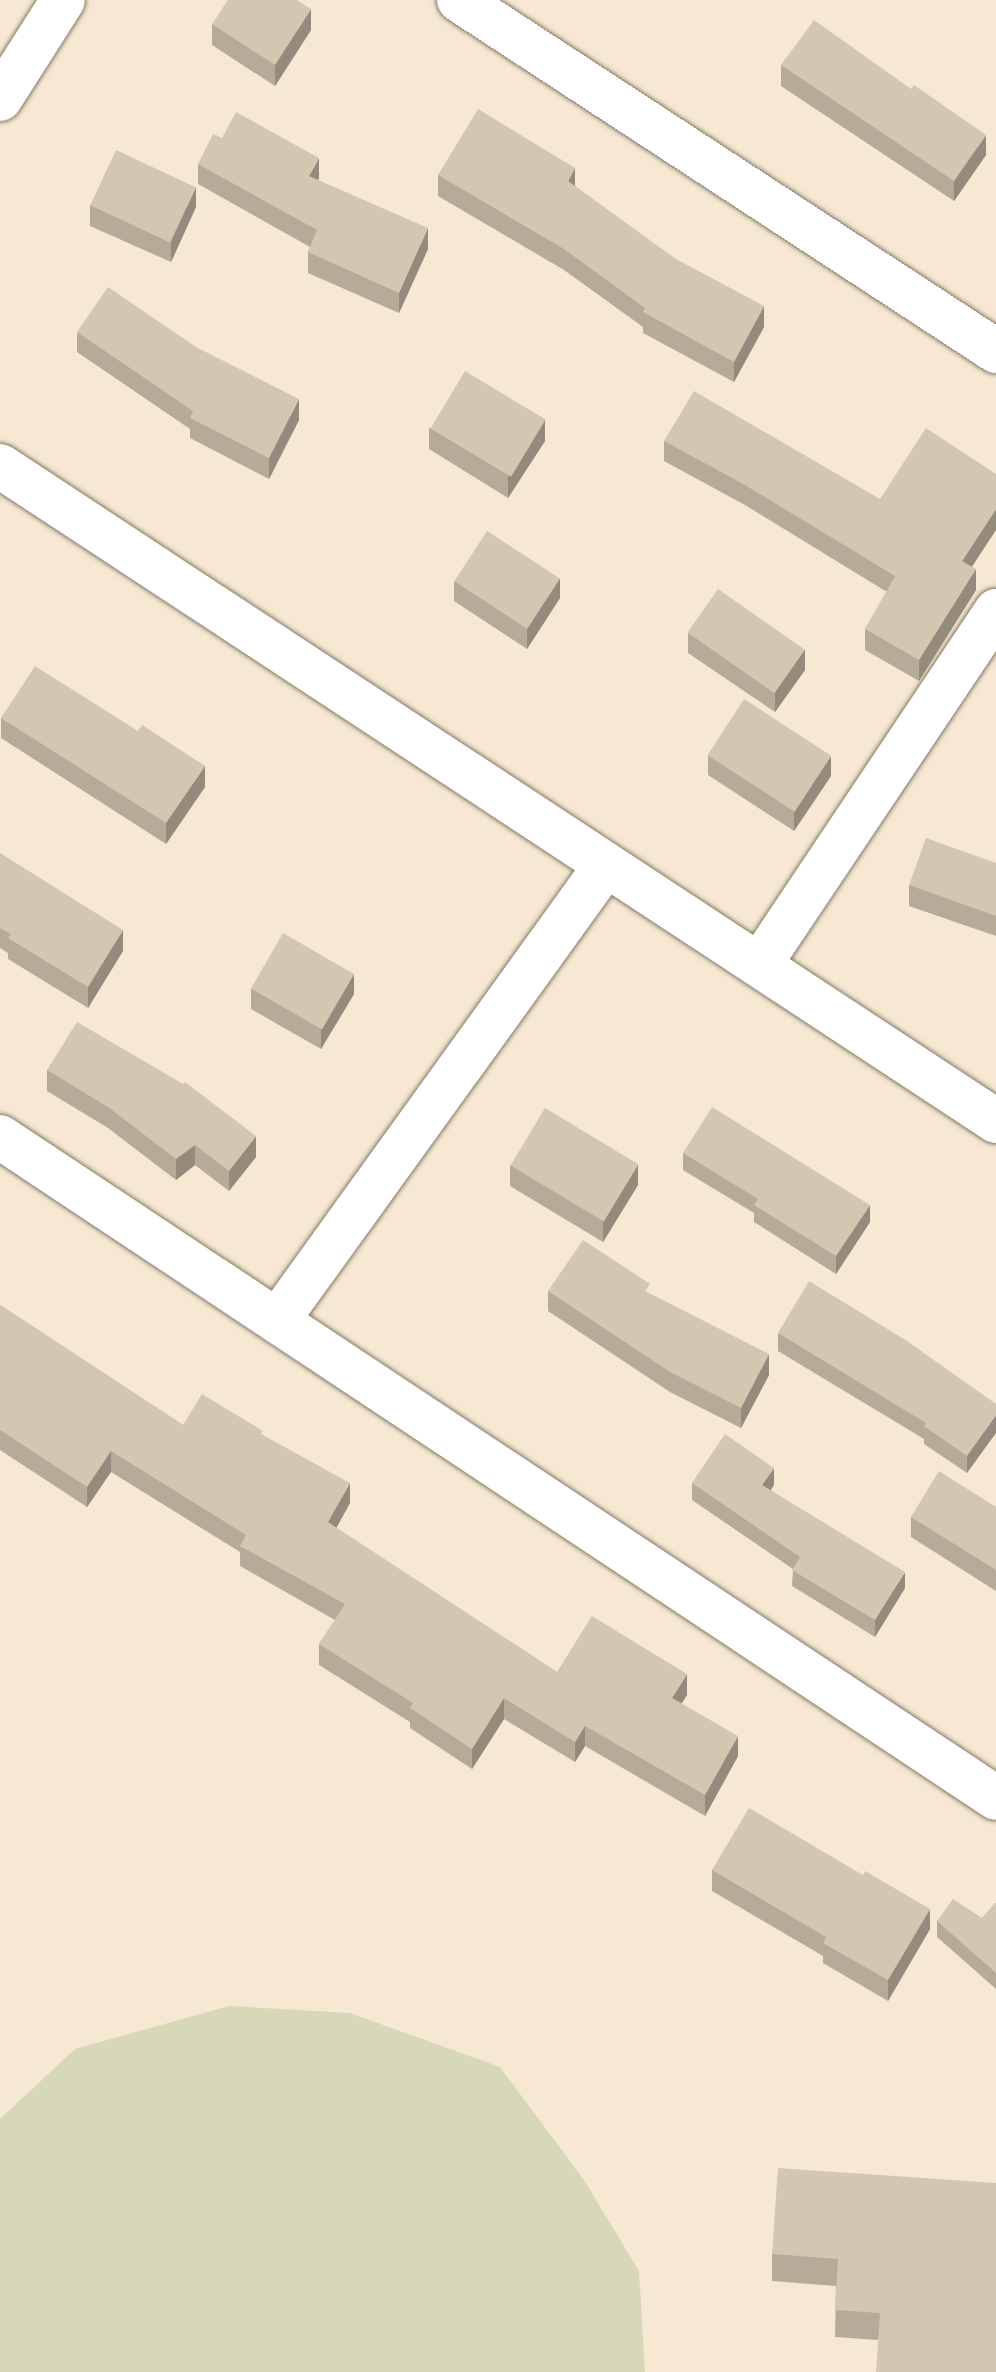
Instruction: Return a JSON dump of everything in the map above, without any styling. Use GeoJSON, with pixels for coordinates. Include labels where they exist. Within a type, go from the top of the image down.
{"type":"FeatureCollection","features":[{"type":"Feature","properties":{"kind":"street"},"geometry":{"type":"LineString","coordinates":[[0,99],[63,0]]}},
{"type":"Feature","properties":{"kind":"street"},"geometry":{"type":"LineString","coordinates":[[459,0],[996,351]]}},
{"type":"Feature","properties":{"kind":"street"},"geometry":{"type":"LineString","coordinates":[[0,466],[996,1121]]}},
{"type":"Feature","properties":{"kind":"street"},"geometry":{"type":"LineString","coordinates":[[760,964],[996,611]]}},
{"type":"Feature","properties":{"kind":"street"},"geometry":{"type":"LineString","coordinates":[[277,1321],[606,865]]}},
{"type":"Feature","properties":{"kind":"street"},"geometry":{"type":"LineString","coordinates":[[0,1138],[996,1798]]}},
{"type":"Feature","properties":{"kind":"green space"},"geometry":{"type":"Polygon","coordinates":[[[229,2006],[350,2013],[500,2067],[584,2180],[639,2271],[645,2372],[0,2372],[0,2119],[75,2049],[229,2006]]]}},
{"type":"Feature","properties":{"kind":"building"},"geometry":{"type":"Polygon","coordinates":[[[228,0],[297,0],[311,9],[275,65],[212,24],[228,0]]]}},
{"type":"Feature","properties":{"kind":"building"},"geometry":{"type":"Polygon","coordinates":[[[814,20],[911,89],[914,85],[986,135],[954,181],[781,65],[814,20]]]}},
{"type":"Feature","properties":{"kind":"building"},"geometry":{"type":"Polygon","coordinates":[[[478,109],[575,168],[568,181],[676,259],[764,306],[734,362],[643,312],[645,308],[564,249],[438,175],[478,109]]]}},
{"type":"Feature","properties":{"kind":"building"},"geometry":{"type":"Polygon","coordinates":[[[236,112],[319,158],[309,176],[428,228],[399,293],[308,252],[317,230],[198,164],[213,134],[222,138],[236,112]]]}},
{"type":"Feature","properties":{"kind":"building"},"geometry":{"type":"Polygon","coordinates":[[[116,150],[196,187],[170,242],[90,205],[116,150]]]}},
{"type":"Feature","properties":{"kind":"building"},"geometry":{"type":"Polygon","coordinates":[[[108,287],[196,347],[299,399],[269,458],[190,418],[193,411],[77,332],[108,287]]]}},
{"type":"Feature","properties":{"kind":"building"},"geometry":{"type":"Polygon","coordinates":[[[465,371],[546,419],[511,477],[430,428],[465,371]]]}},
{"type":"Feature","properties":{"kind":"building"},"geometry":{"type":"Polygon","coordinates":[[[694,391],[880,499],[926,428],[996,474],[996,509],[962,561],[976,569],[919,660],[865,629],[895,576],[745,485],[664,441],[694,391]]]}},
{"type":"Feature","properties":{"kind":"building"},"geometry":{"type":"Polygon","coordinates":[[[487,531],[560,578],[527,629],[454,581],[487,531]]]}},
{"type":"Feature","properties":{"kind":"building"},"geometry":{"type":"Polygon","coordinates":[[[718,589],[805,650],[774,693],[688,632],[718,589]]]}},
{"type":"Feature","properties":{"kind":"building"},"geometry":{"type":"Polygon","coordinates":[[[35,666],[138,731],[142,725],[205,766],[166,823],[1,718],[35,666]]]}},
{"type":"Feature","properties":{"kind":"building"},"geometry":{"type":"Polygon","coordinates":[[[744,699],[831,756],[795,812],[708,755],[744,699]]]}},
{"type":"Feature","properties":{"kind":"building"},"geometry":{"type":"Polygon","coordinates":[[[926,838],[996,863],[996,916],[909,885],[926,838]]]}},
{"type":"Feature","properties":{"kind":"building"},"geometry":{"type":"Polygon","coordinates":[[[0,853],[123,930],[88,987],[8,938],[11,934],[0,928],[0,853]]]}},
{"type":"Feature","properties":{"kind":"building"},"geometry":{"type":"Polygon","coordinates":[[[283,933],[354,974],[322,1029],[251,988],[283,933]]]}},
{"type":"Feature","properties":{"kind":"building"},"geometry":{"type":"Polygon","coordinates":[[[77,1022],[183,1084],[185,1082],[256,1136],[229,1171],[195,1145],[176,1159],[108,1107],[47,1070],[77,1022]]]}},
{"type":"Feature","properties":{"kind":"building"},"geometry":{"type":"Polygon","coordinates":[[[712,1107],[870,1205],[836,1256],[754,1205],[758,1199],[683,1153],[712,1107]]]}},
{"type":"Feature","properties":{"kind":"building"},"geometry":{"type":"Polygon","coordinates":[[[545,1108],[638,1164],[604,1222],[510,1165],[545,1108]]]}},
{"type":"Feature","properties":{"kind":"building"},"geometry":{"type":"Polygon","coordinates":[[[583,1240],[650,1284],[645,1291],[769,1354],[741,1408],[670,1372],[548,1291],[583,1240]]]}},
{"type":"Feature","properties":{"kind":"building"},"geometry":{"type":"Polygon","coordinates":[[[809,1281],[907,1341],[996,1404],[996,1415],[967,1456],[924,1426],[926,1423],[778,1333],[809,1281]]]}},
{"type":"Feature","properties":{"kind":"building"},"geometry":{"type":"Polygon","coordinates":[[[0,1305],[183,1425],[202,1394],[263,1431],[261,1434],[350,1483],[328,1522],[557,1672],[592,1616],[687,1674],[672,1698],[738,1736],[705,1795],[585,1726],[575,1742],[504,1698],[472,1749],[410,1708],[413,1703],[319,1644],[345,1604],[240,1546],[246,1535],[111,1451],[87,1487],[0,1430],[0,1305]]]}},
{"type":"Feature","properties":{"kind":"building"},"geometry":{"type":"Polygon","coordinates":[[[725,1434],[774,1468],[762,1485],[905,1572],[875,1620],[792,1570],[800,1557],[692,1483],[725,1434]]]}},
{"type":"Feature","properties":{"kind":"building"},"geometry":{"type":"Polygon","coordinates":[[[939,1471],[996,1507],[996,1570],[911,1517],[939,1471]]]}},
{"type":"Feature","properties":{"kind":"building"},"geometry":{"type":"Polygon","coordinates":[[[749,1808],[863,1875],[865,1871],[930,1909],[888,1980],[823,1943],[826,1937],[712,1870],[749,1808]]]}},
{"type":"Feature","properties":{"kind":"building"},"geometry":{"type":"Polygon","coordinates":[[[953,1899],[982,1918],[996,1903],[996,1973],[937,1921],[953,1899]]]}},
{"type":"Feature","properties":{"kind":"building"},"geometry":{"type":"Polygon","coordinates":[[[778,2168],[996,2183],[996,2372],[876,2372],[880,2313],[835,2310],[838,2259],[772,2254],[778,2168]]]}}]}
